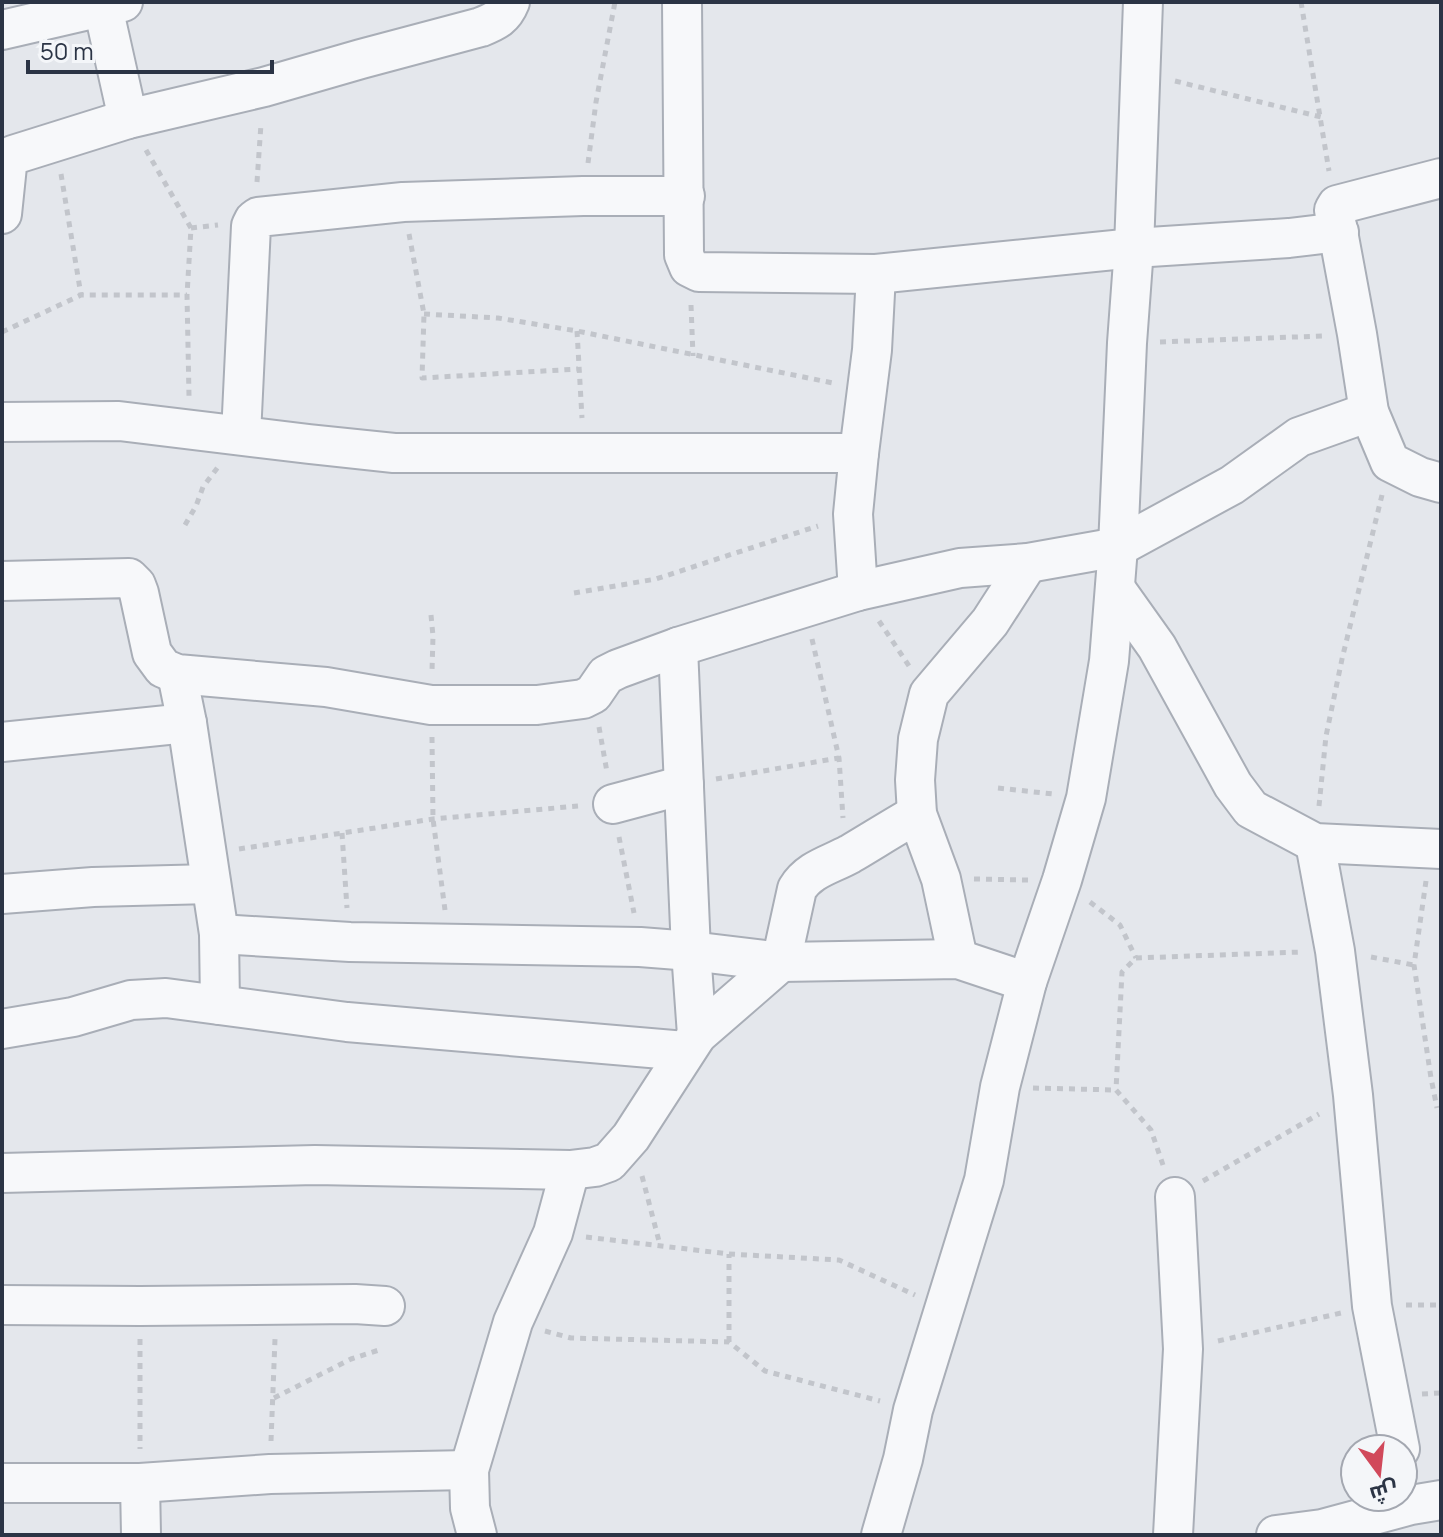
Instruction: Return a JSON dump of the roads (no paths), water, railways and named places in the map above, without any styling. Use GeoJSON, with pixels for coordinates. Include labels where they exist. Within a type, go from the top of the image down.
{"type":"FeatureCollection","features":[{"type":"Feature","properties":{"kind":"street"},"geometry":{"type":"LineString","coordinates":[[2,214],[7,166],[13,155],[128,119],[264,87],[481,27],[506,12],[510,2]]}},
{"type":"Feature","properties":{"kind":"street"},"geometry":{"type":"LineString","coordinates":[[682,2],[684,255],[689,267],[699,272],[876,274],[1134,248],[1289,238],[1441,178]]}},
{"type":"Feature","properties":{"kind":"street"},"geometry":{"type":"LineString","coordinates":[[881,1535],[903,1459],[913,1410],[984,1180],[1000,1087],[1027,982],[1086,798],[1109,661],[1118,547],[1143,2]]}},
{"type":"Feature","properties":{"kind":"street"},"geometry":{"type":"LineString","coordinates":[[2,30],[113,4],[128,119]]}},
{"type":"Feature","properties":{"kind":"street"},"geometry":{"type":"LineString","coordinates":[[241,435],[251,226],[254,220],[264,216],[403,202],[685,196]]}},
{"type":"Feature","properties":{"kind":"street"},"geometry":{"type":"LineString","coordinates":[[1337,219],[1369,412],[1390,462],[1420,477],[1441,483]]}},
{"type":"Feature","properties":{"kind":"street"},"geometry":{"type":"LineString","coordinates":[[858,591],[853,514],[872,350],[876,274]]}},
{"type":"Feature","properties":{"kind":"street"},"geometry":{"type":"LineString","coordinates":[[2,581],[129,578],[139,593],[152,653],[163,668],[177,674],[326,687],[431,705],[537,705],[583,699],[593,694],[606,675],[678,647],[858,591],[960,568],[1028,563],[1118,547],[1232,485],[1299,437],[1369,412]]}},
{"type":"Feature","properties":{"kind":"street"},"geometry":{"type":"LineString","coordinates":[[2,422],[119,421],[394,453],[859,453]]}},
{"type":"Feature","properties":{"kind":"street"},"geometry":{"type":"LineString","coordinates":[[958,959],[941,879],[917,814],[915,780],[918,739],[929,694],[990,622],[1028,563]]}},
{"type":"Feature","properties":{"kind":"street"},"geometry":{"type":"LineString","coordinates":[[1115,588],[1157,647],[1233,785],[1251,809],[1315,843],[1436,849]]}},
{"type":"Feature","properties":{"kind":"street"},"geometry":{"type":"LineString","coordinates":[[678,647],[691,951],[691,1043]]}},
{"type":"Feature","properties":{"kind":"street"},"geometry":{"type":"LineString","coordinates":[[177,674],[219,934],[220,1005]]}},
{"type":"Feature","properties":{"kind":"street"},"geometry":{"type":"LineString","coordinates":[[2,742],[187,723]]}},
{"type":"Feature","properties":{"kind":"street"},"geometry":{"type":"LineString","coordinates":[[613,804],[684,785]]}},
{"type":"Feature","properties":{"kind":"street"},"geometry":{"type":"LineString","coordinates":[[2,1173],[315,1165],[570,1170],[609,1162],[631,1137],[691,1043],[781,962],[797,889],[810,873],[846,856],[917,814]]}},
{"type":"Feature","properties":{"kind":"street"},"geometry":{"type":"LineString","coordinates":[[1315,843],[1335,951],[1353,1095],[1372,1306],[1397,1433]]}},
{"type":"Feature","properties":{"kind":"street"},"geometry":{"type":"LineString","coordinates":[[2,894],[93,887],[209,869]]}},
{"type":"Feature","properties":{"kind":"street"},"geometry":{"type":"LineString","coordinates":[[219,934],[350,942],[640,947],[781,962],[958,959],[1027,982]]}},
{"type":"Feature","properties":{"kind":"street"},"geometry":{"type":"LineString","coordinates":[[2,1029],[73,1017],[131,1000],[166,998],[347,1022],[691,1043]]}},
{"type":"Feature","properties":{"kind":"street"},"geometry":{"type":"LineString","coordinates":[[477,1535],[470,1508],[469,1470],[513,1322],[553,1233],[570,1170]]}},
{"type":"Feature","properties":{"kind":"street"},"geometry":{"type":"LineString","coordinates":[[1173,1535],[1183,1349],[1175,1197]]}},
{"type":"Feature","properties":{"kind":"street"},"geometry":{"type":"LineString","coordinates":[[2,1305],[385,1306]]}},
{"type":"Feature","properties":{"kind":"street"},"geometry":{"type":"LineString","coordinates":[[2,1483],[140,1483],[270,1474],[469,1470]]}},
{"type":"Feature","properties":{"kind":"street"},"geometry":{"type":"LineString","coordinates":[[140,1483],[141,1535]]}},
{"type":"Feature","properties":{"kind":"street"},"geometry":{"type":"LineString","coordinates":[[1276,1535],[1322,1532],[1426,1503]]}}]}
